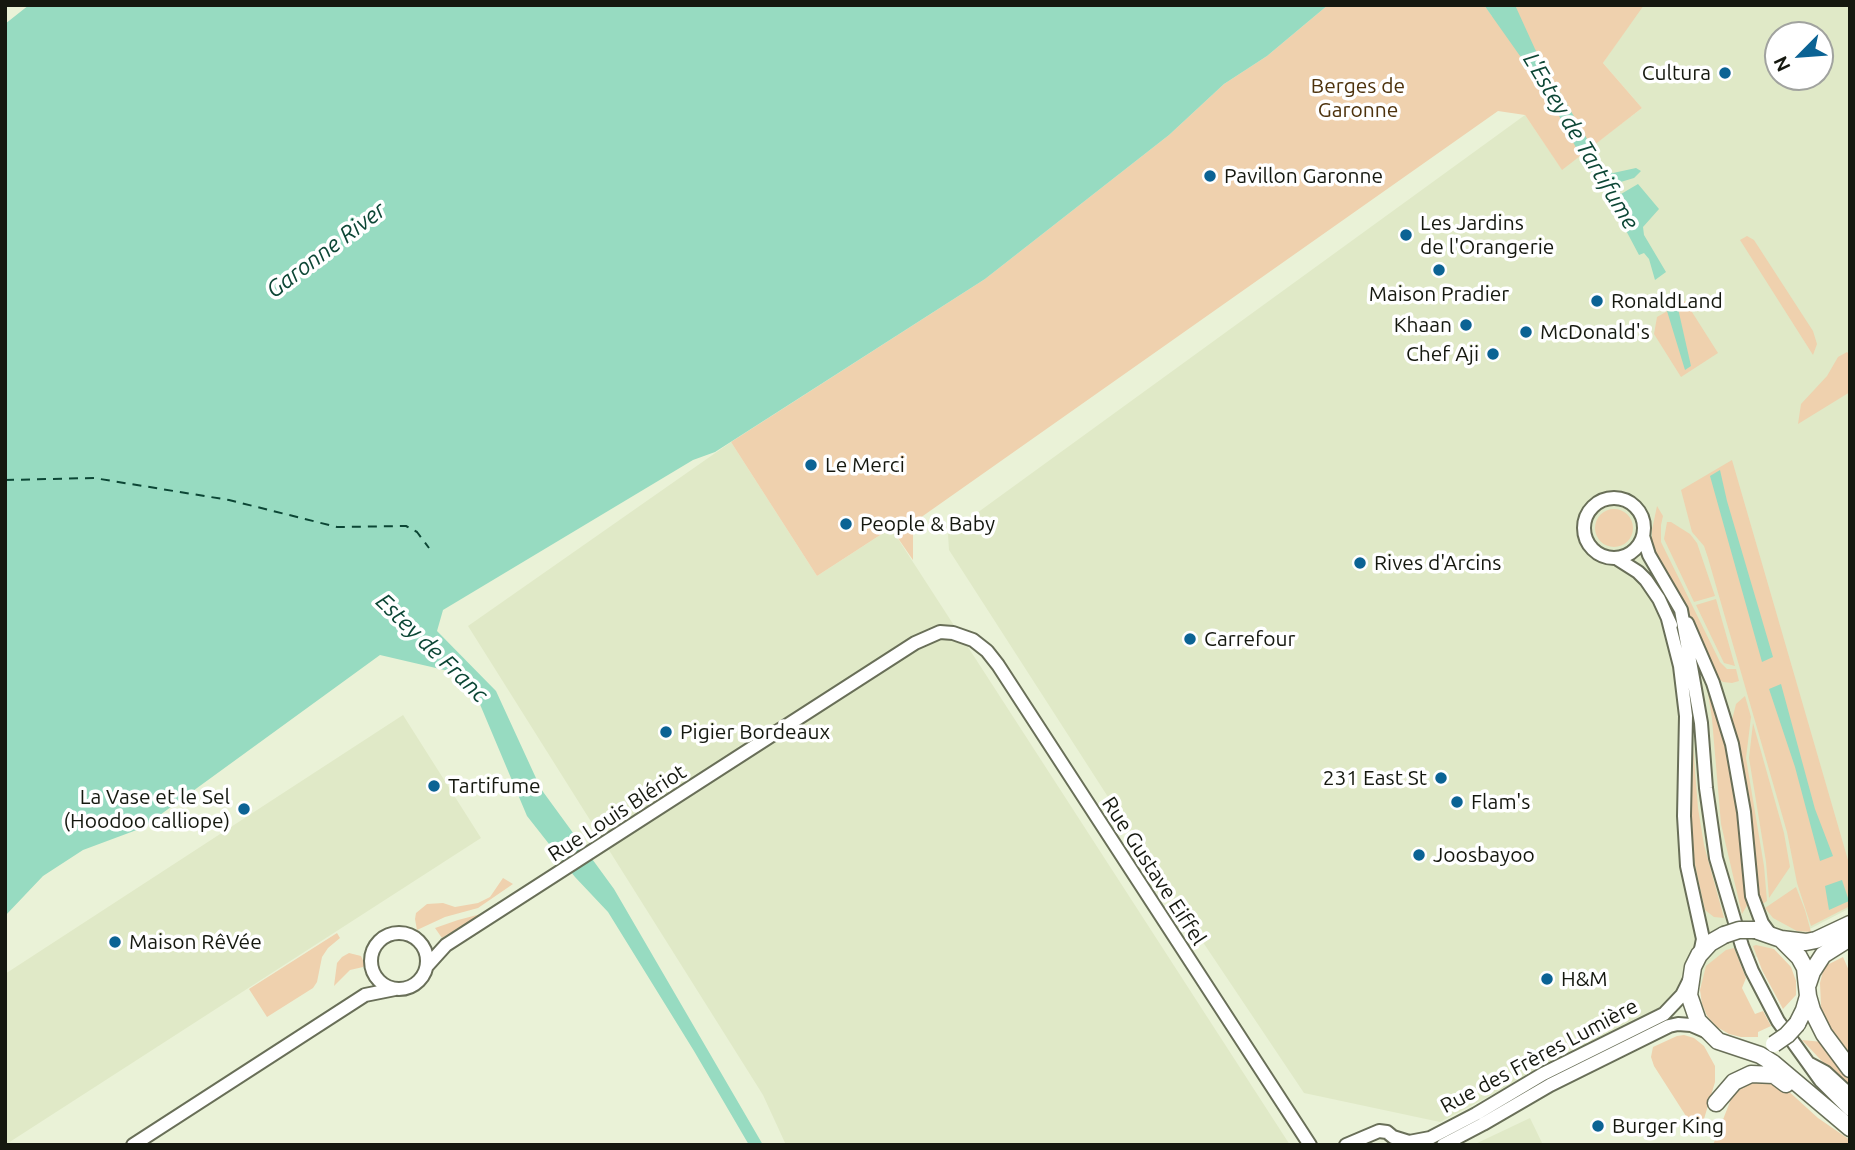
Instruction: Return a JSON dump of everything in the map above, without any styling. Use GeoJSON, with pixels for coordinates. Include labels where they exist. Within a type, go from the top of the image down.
{"type":"FeatureCollection","features":[{"type":"Feature","properties":{"kind":"main road"},"geometry":{"type":"LineString","coordinates":[[1849,1128],[1773,1063],[1744,1049],[1718,1041],[1707,1032],[1692,1009],[1689,981],[1699,955],[1710,943],[1724,934],[1739,930],[1806,942],[1850,923]]}},
{"type":"Feature","properties":{"kind":"main road"},"geometry":{"type":"LineString","coordinates":[[1769,934],[1799,957],[1805,968],[1812,1010],[1824,1034],[1850,1069]]}},
{"type":"Feature","properties":{"kind":"main road"},"geometry":{"type":"LineString","coordinates":[[1744,1049],[1774,1044],[1787,1035],[1804,1010],[1812,972],[1823,955],[1850,938]]}},
{"type":"Feature","properties":{"kind":"main road"},"geometry":{"type":"LineString","coordinates":[[1716,1102],[1743,1077],[1766,1073],[1782,1081],[1818,1111],[1849,1128]]}},
{"type":"Feature","properties":{"kind":"street"},"geometry":{"type":"LineString","coordinates":[[1689,663],[1659,598],[1646,580],[1616,558],[1598,554],[1587,541],[1585,524],[1591,509],[1597,504],[1614,498],[1631,504],[1642,518],[1643,536],[1649,555],[1704,657],[1729,733],[1744,812],[1752,896],[1769,934]]}},
{"type":"Feature","properties":{"kind":"street"},"geometry":{"type":"LineString","coordinates":[[1616,558],[1633,552],[1643,536]]}},
{"type":"Feature","properties":{"kind":"street"},"geometry":{"type":"LineString","coordinates":[[1681,610],[1702,723],[1716,858],[1731,914],[1752,971],[1789,1038],[1821,1081],[1850,1110]]}},
{"type":"Feature","properties":{"kind":"street"},"geometry":{"type":"LineString","coordinates":[[1668,619],[1680,666],[1686,716],[1684,816],[1687,866],[1703,939],[1699,955]]}},
{"type":"Feature","properties":{"kind":"street","name":"Rue Louis Blériot"},"geometry":{"type":"LineString","coordinates":[[427,965],[446,945],[915,643],[940,632],[953,632]]}},
{"type":"Feature","properties":{"kind":"street","name":"Rue Gustave Eiffel"},"geometry":{"type":"LineString","coordinates":[[953,632],[973,640],[987,651],[998,665],[1310,1145]]}},
{"type":"Feature","properties":{"kind":"street"},"geometry":{"type":"LineString","coordinates":[[365,995],[372,970],[372,953],[382,939],[400,933],[436,947],[446,945]]}},
{"type":"Feature","properties":{"kind":"street"},"geometry":{"type":"LineString","coordinates":[[133,1145],[365,995],[412,986],[419,981],[427,965],[427,957],[419,942]]}},
{"type":"Feature","properties":{"kind":"street"},"geometry":{"type":"LineString","coordinates":[[372,970],[381,983],[396,989]]}},
{"type":"Feature","properties":{"kind":"street","name":"Rue des Frères Lumière"},"geometry":{"type":"LineString","coordinates":[[1346,1145],[1379,1131],[1387,1132],[1396,1141],[1424,1141],[1543,1074],[1664,1014],[1682,995],[1689,981]]}},
{"type":"Feature","properties":{"kind":"street","name":"Rue des Frères Lumière"},"geometry":{"type":"LineString","coordinates":[[1443,1145],[1549,1085],[1669,1027],[1678,1024],[1691,1025],[1707,1032]]}},
{"type":"Feature","properties":{"kind":"street"},"geometry":{"type":"LineString","coordinates":[[1810,1064],[1825,1072],[1850,1095]]}},
{"type":"Feature","properties":{"kind":"shaded area","name":"Rives d'Arcins"},"geometry":{"type":"Polygon","coordinates":[[[1642,5],[1850,5],[1850,908],[1440,1122],[1304,1093],[1166,887],[949,550],[948,534],[1525,115],[1562,169],[1642,108],[1603,63],[1642,5]]]}},
{"type":"Feature","properties":{"kind":"shaded area"},"geometry":{"type":"Polygon","coordinates":[[[731,442],[817,576],[891,528],[1290,1145],[786,1145],[763,1095],[468,626],[731,442]]]}},
{"type":"Feature","properties":{"kind":"shaded area"},"geometry":{"type":"Polygon","coordinates":[[[403,715],[481,838],[5,1145],[5,974],[403,715]]]}},
{"type":"Feature","properties":{"kind":"shaded area"},"geometry":{"type":"Polygon","coordinates":[[[1530,1118],[1543,1145],[1473,1145],[1530,1118]]]}},
{"type":"Feature","properties":{"kind":"green space","name":"Berges de Garonne"},"geometry":{"type":"Polygon","coordinates":[[[1328,5],[1484,5],[1492,16],[1513,5],[1644,5],[1603,63],[1642,108],[1562,170],[1525,115],[1498,111],[920,518],[913,532],[913,560],[891,528],[817,576],[731,442],[985,279],[1169,135],[1224,84],[1267,56],[1328,5]]]}},
{"type":"Feature","properties":{"kind":"green space"},"geometry":{"type":"Polygon","coordinates":[[[1747,236],[1754,240],[1813,331],[1817,344],[1813,355],[1740,240],[1747,236]]]}},
{"type":"Feature","properties":{"kind":"green space"},"geometry":{"type":"Polygon","coordinates":[[[1685,301],[1718,353],[1681,377],[1654,334],[1657,317],[1685,301]]]}},
{"type":"Feature","properties":{"kind":"green space"},"geometry":{"type":"Polygon","coordinates":[[[1847,352],[1850,355],[1850,392],[1798,424],[1801,404],[1827,376],[1838,357],[1847,352]]]}},
{"type":"Feature","properties":{"kind":"green space"},"geometry":{"type":"Polygon","coordinates":[[[1732,460],[1850,867],[1850,906],[1811,926],[1797,883],[1787,832],[1708,558],[1704,546],[1692,532],[1681,490],[1732,460]]]}},
{"type":"Feature","properties":{"kind":"green space"},"geometry":{"type":"Polygon","coordinates":[[[1657,506],[1663,516],[1661,542],[1720,662],[1727,669],[1736,669],[1739,681],[1723,682],[1716,677],[1680,595],[1656,557],[1652,530],[1657,506]]]}},
{"type":"Feature","properties":{"kind":"green space"},"geometry":{"type":"Polygon","coordinates":[[[1614,509],[1627,515],[1633,528],[1627,541],[1614,547],[1601,541],[1595,528],[1601,515],[1614,509]]]}},
{"type":"Feature","properties":{"kind":"green space"},"geometry":{"type":"Polygon","coordinates":[[[1667,522],[1690,534],[1697,543],[1715,596],[1694,602],[1664,539],[1667,522]]]}},
{"type":"Feature","properties":{"kind":"green space"},"geometry":{"type":"Polygon","coordinates":[[[1716,599],[1735,666],[1724,663],[1696,605],[1716,599]]]}},
{"type":"Feature","properties":{"kind":"green space"},"geometry":{"type":"Polygon","coordinates":[[[1705,674],[1732,763],[1749,902],[1742,914],[1721,824],[1712,719],[1705,674]]]}},
{"type":"Feature","properties":{"kind":"green space"},"geometry":{"type":"Polygon","coordinates":[[[1745,696],[1751,717],[1746,758],[1764,866],[1767,901],[1764,903],[1758,903],[1731,724],[1736,704],[1745,696]]]}},
{"type":"Feature","properties":{"kind":"green space"},"geometry":{"type":"Polygon","coordinates":[[[1753,723],[1784,833],[1790,867],[1769,898],[1766,862],[1749,758],[1753,723]]]}},
{"type":"Feature","properties":{"kind":"green space"},"geometry":{"type":"Polygon","coordinates":[[[1692,734],[1704,845],[1724,918],[1714,917],[1705,910],[1692,851],[1688,824],[1692,734]]]}},
{"type":"Feature","properties":{"kind":"green space"},"geometry":{"type":"Polygon","coordinates":[[[503,878],[513,884],[478,908],[445,917],[417,930],[416,913],[427,904],[443,903],[455,907],[478,903],[490,897],[503,878]]]}},
{"type":"Feature","properties":{"kind":"green space"},"geometry":{"type":"Polygon","coordinates":[[[1796,887],[1811,932],[1797,931],[1773,918],[1765,908],[1796,887]]]}},
{"type":"Feature","properties":{"kind":"green space"},"geometry":{"type":"Polygon","coordinates":[[[481,914],[442,938],[435,928],[458,920],[481,914]]]}},
{"type":"Feature","properties":{"kind":"green space"},"geometry":{"type":"Polygon","coordinates":[[[337,933],[340,938],[322,957],[317,982],[313,988],[267,1017],[249,989],[337,933]]]}},
{"type":"Feature","properties":{"kind":"green space"},"geometry":{"type":"Polygon","coordinates":[[[1753,946],[1774,949],[1791,967],[1796,981],[1796,995],[1783,1009],[1762,970],[1753,946]]]}},
{"type":"Feature","properties":{"kind":"green space"},"geometry":{"type":"Polygon","coordinates":[[[1734,948],[1746,978],[1742,988],[1755,1014],[1763,1011],[1771,1026],[1758,1032],[1758,1037],[1741,1037],[1717,1027],[1707,1016],[1702,1004],[1700,990],[1706,966],[1726,950],[1734,948]]]}},
{"type":"Feature","properties":{"kind":"green space"},"geometry":{"type":"Polygon","coordinates":[[[349,953],[361,956],[365,965],[350,970],[334,986],[337,963],[349,953]]]}},
{"type":"Feature","properties":{"kind":"green space"},"geometry":{"type":"Polygon","coordinates":[[[1843,957],[1850,973],[1850,1059],[1832,1036],[1821,1007],[1820,983],[1823,971],[1827,965],[1843,957]]]}},
{"type":"Feature","properties":{"kind":"green space"},"geometry":{"type":"Polygon","coordinates":[[[1684,1035],[1694,1038],[1704,1046],[1715,1066],[1715,1082],[1704,1119],[1697,1129],[1693,1127],[1654,1066],[1651,1057],[1653,1047],[1684,1035]]]}},
{"type":"Feature","properties":{"kind":"green space"},"geometry":{"type":"Polygon","coordinates":[[[1802,1040],[1823,1042],[1850,1077],[1850,1091],[1802,1040]]]}},
{"type":"Feature","properties":{"kind":"green space"},"geometry":{"type":"Polygon","coordinates":[[[1761,1078],[1785,1088],[1818,1118],[1850,1140],[1850,1145],[1713,1145],[1735,1089],[1761,1078]]]}},
{"type":"Feature","properties":{"kind":"water"},"geometry":{"type":"Polygon","coordinates":[[[29,5],[1328,5],[1267,56],[1224,84],[1169,135],[985,279],[715,452],[693,460],[443,610],[437,631],[496,691],[541,789],[614,889],[763,1145],[749,1145],[608,912],[575,877],[527,816],[479,702],[453,672],[380,655],[142,828],[83,850],[43,876],[5,916],[5,24],[29,5]]]}},
{"type":"Feature","properties":{"kind":"water","name":"L'Estey de Tartifume"},"geometry":{"type":"Polygon","coordinates":[[[1484,5],[1515,5],[1535,49],[1605,170],[1613,173],[1636,168],[1641,171],[1634,178],[1614,184],[1621,194],[1638,184],[1659,209],[1643,227],[1644,235],[1666,272],[1655,280],[1649,259],[1644,253],[1639,255],[1549,97],[1484,5]]]}},
{"type":"Feature","properties":{"kind":"water"},"geometry":{"type":"Polygon","coordinates":[[[1677,304],[1691,366],[1685,370],[1667,311],[1677,304]]]}},
{"type":"Feature","properties":{"kind":"water"},"geometry":{"type":"Polygon","coordinates":[[[1720,470],[1773,657],[1762,662],[1710,476],[1720,470]]]}},
{"type":"Feature","properties":{"kind":"water"},"geometry":{"type":"Polygon","coordinates":[[[1781,684],[1815,809],[1833,856],[1820,861],[1795,767],[1769,689],[1781,684]]]}},
{"type":"Feature","properties":{"kind":"water"},"geometry":{"type":"Polygon","coordinates":[[[1842,880],[1849,901],[1829,910],[1825,886],[1842,880]]]}},
{"type":"Feature","properties":{"kind":"ferry route"},"geometry":{"type":"LineString","coordinates":[[5,480],[94,478],[229,500],[337,527],[406,526],[417,532],[429,548]]}},
{"type":"Feature","properties":{"kind":"place","name":"Cultura"},"geometry":{"type":"Point","coordinates":[1725,73]}},
{"type":"Feature","properties":{"kind":"place","name":"Pavillon Garonne"},"geometry":{"type":"Point","coordinates":[1210,176]}},
{"type":"Feature","properties":{"kind":"place","name":"Les Jardins de l'Orangerie"},"geometry":{"type":"Point","coordinates":[1406,235]}},
{"type":"Feature","properties":{"kind":"place","name":"Maison Pradier"},"geometry":{"type":"Point","coordinates":[1439,270]}},
{"type":"Feature","properties":{"kind":"place","name":"RonaldLand"},"geometry":{"type":"Point","coordinates":[1597,301]}},
{"type":"Feature","properties":{"kind":"place","name":"Khaan"},"geometry":{"type":"Point","coordinates":[1466,325]}},
{"type":"Feature","properties":{"kind":"place","name":"McDonald's"},"geometry":{"type":"Point","coordinates":[1526,332]}},
{"type":"Feature","properties":{"kind":"place","name":"Chef Aji"},"geometry":{"type":"Point","coordinates":[1493,354]}},
{"type":"Feature","properties":{"kind":"place","name":"Le Merci"},"geometry":{"type":"Point","coordinates":[811,465]}},
{"type":"Feature","properties":{"kind":"place","name":"People & Baby"},"geometry":{"type":"Point","coordinates":[846,524]}},
{"type":"Feature","properties":{"kind":"place","name":"Rives d'Arcins"},"geometry":{"type":"Point","coordinates":[1360,563]}},
{"type":"Feature","properties":{"kind":"place","name":"Carrefour"},"geometry":{"type":"Point","coordinates":[1190,639]}},
{"type":"Feature","properties":{"kind":"place","name":"Pigier Bordeaux"},"geometry":{"type":"Point","coordinates":[666,732]}},
{"type":"Feature","properties":{"kind":"place","name":"231 East St"},"geometry":{"type":"Point","coordinates":[1441,778]}},
{"type":"Feature","properties":{"kind":"place","name":"Tartifume"},"geometry":{"type":"Point","coordinates":[434,786]}},
{"type":"Feature","properties":{"kind":"place","name":"Flam's"},"geometry":{"type":"Point","coordinates":[1457,802]}},
{"type":"Feature","properties":{"kind":"place","name":"La Vase et le Sel (Hoodoo calliope)"},"geometry":{"type":"Point","coordinates":[244,809]}},
{"type":"Feature","properties":{"kind":"place","name":"Joosbayoo"},"geometry":{"type":"Point","coordinates":[1419,855]}},
{"type":"Feature","properties":{"kind":"place","name":"Maison RêVée"},"geometry":{"type":"Point","coordinates":[115,942]}},
{"type":"Feature","properties":{"kind":"place","name":"H&M"},"geometry":{"type":"Point","coordinates":[1547,979]}},
{"type":"Feature","properties":{"kind":"place","name":"Burger King"},"geometry":{"type":"Point","coordinates":[1598,1126]}},
{"type":"Feature","properties":{"kind":"water label","name":"Garonne River"},"geometry":{"type":"Point","coordinates":[326,250]}},
{"type":"Feature","properties":{"kind":"water label","name":"Estey de Franc"},"geometry":{"type":"Point","coordinates":[432,648]}}]}
